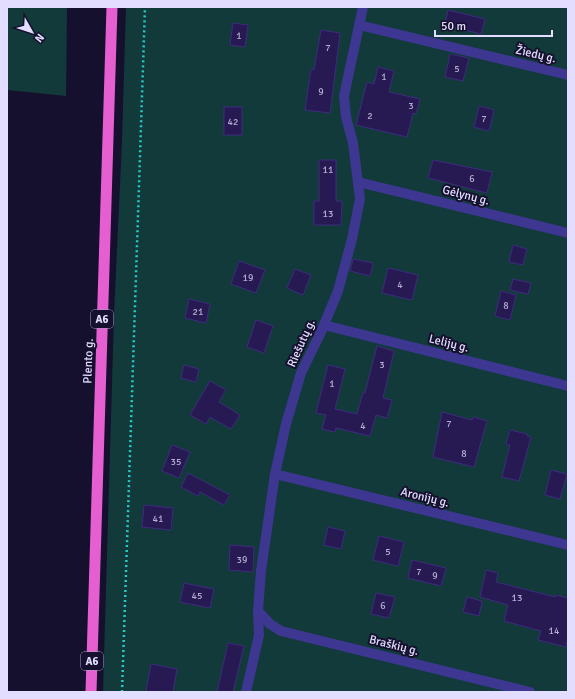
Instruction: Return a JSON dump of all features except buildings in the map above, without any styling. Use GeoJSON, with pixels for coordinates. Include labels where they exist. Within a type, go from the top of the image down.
{"type":"FeatureCollection","features":[{"type":"Feature","properties":{"kind":"highway","name":"Plento g."},"geometry":{"type":"LineString","coordinates":[[91,692],[112,7]]}},
{"type":"Feature","properties":{"kind":"street","name":"Riešutų g."},"geometry":{"type":"LineString","coordinates":[[246,692],[259,635],[258,611],[261,571],[275,474],[286,424],[301,373],[324,325],[338,291],[352,239],[360,199],[353,143],[346,116],[344,96],[363,7]]}},
{"type":"Feature","properties":{"kind":"street","name":"Žiedų g."},"geometry":{"type":"LineString","coordinates":[[359,25],[568,75]]}},
{"type":"Feature","properties":{"kind":"street","name":"Gėlynų g."},"geometry":{"type":"LineString","coordinates":[[358,182],[568,233]]}},
{"type":"Feature","properties":{"kind":"street","name":"Lelijų g."},"geometry":{"type":"LineString","coordinates":[[324,325],[568,386]]}},
{"type":"Feature","properties":{"kind":"street","name":"Aronijų g."},"geometry":{"type":"LineString","coordinates":[[275,474],[568,545]]}},
{"type":"Feature","properties":{"kind":"street","name":"Braškių g."},"geometry":{"type":"LineString","coordinates":[[258,611],[270,624],[281,631],[530,692]]}},
{"type":"Feature","properties":{"kind":"path"},"geometry":{"type":"LineString","coordinates":[[122,692],[145,7]]}},
{"type":"Feature","properties":{"kind":"green space"},"geometry":{"type":"Polygon","coordinates":[[[7,7],[67,7],[66,96],[7,90],[7,7]]]}},
{"type":"Feature","properties":{"kind":"green space"},"geometry":{"type":"Polygon","coordinates":[[[126,7],[568,7],[568,692],[103,692],[114,315],[122,141],[126,7]]]}}]}
